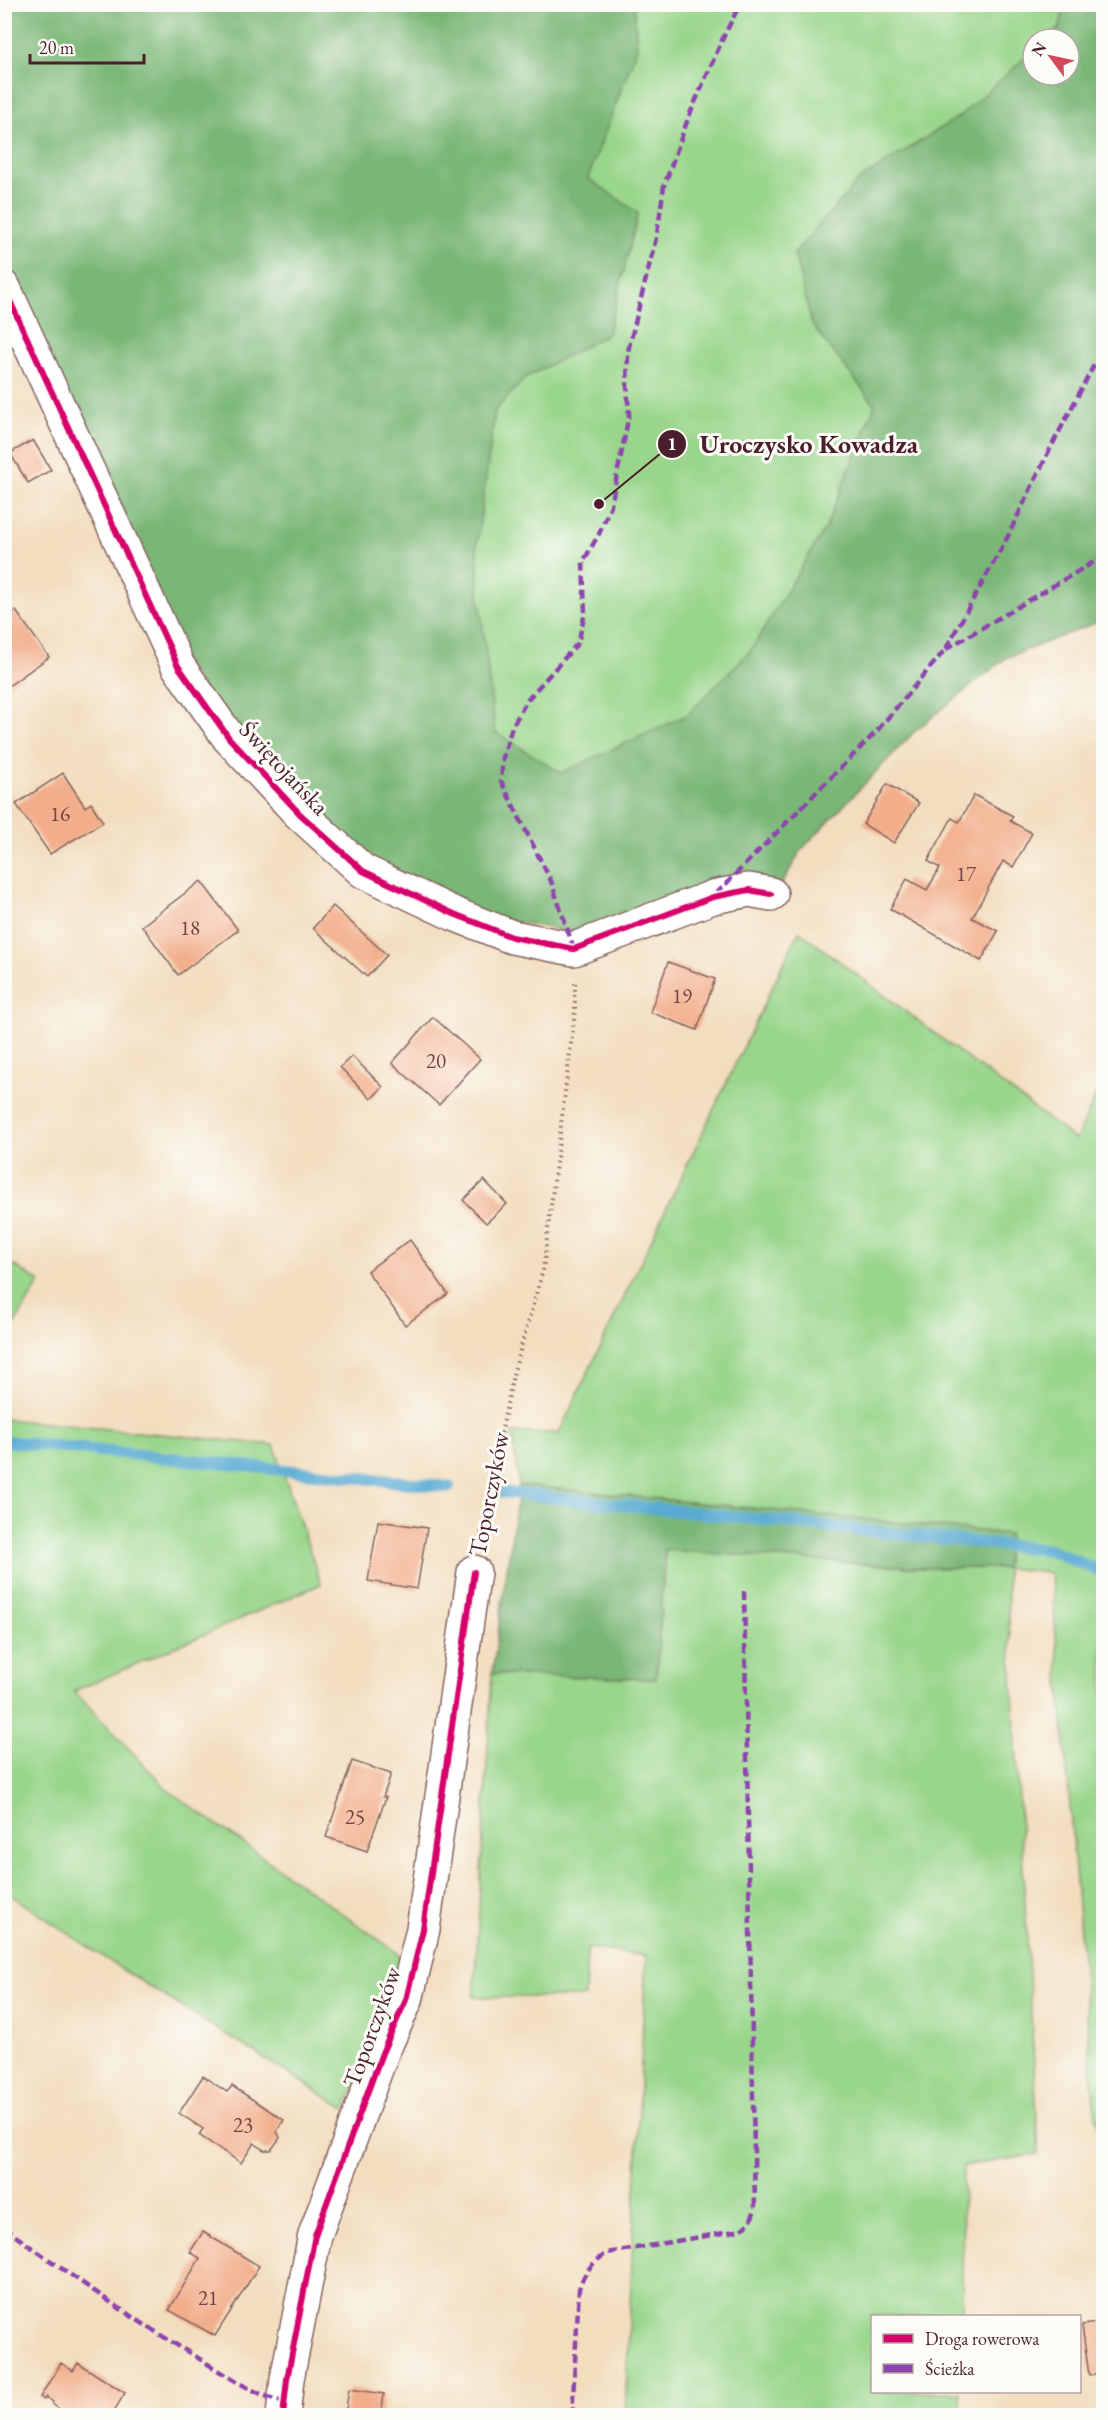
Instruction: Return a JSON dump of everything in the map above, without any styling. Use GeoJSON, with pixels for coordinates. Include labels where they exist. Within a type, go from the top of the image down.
{"type":"FeatureCollection","features":[{"type":"Feature","properties":{"kind":"street","name":"Świętojańska"},"geometry":{"type":"LineString","coordinates":[[4,288],[178,666],[229,738],[300,814],[363,871],[454,914],[512,937],[574,949]]}},
{"type":"Feature","properties":{"kind":"street"},"geometry":{"type":"LineString","coordinates":[[574,949],[713,897],[749,890],[771,894]]}},
{"type":"Feature","properties":{"kind":"street","name":"Toporczyków"},"geometry":{"type":"LineString","coordinates":[[283,2415],[287,2379],[315,2235],[373,2075],[406,2000],[423,1929],[474,1572]]}},
{"type":"Feature","properties":{"kind":"green space"},"geometry":{"type":"Polygon","coordinates":[[[4,5],[634,5],[637,48],[588,178],[638,213],[608,334],[525,378],[495,411],[477,544],[479,593],[495,732],[561,773],[687,715],[751,650],[826,527],[875,405],[812,325],[794,253],[859,180],[960,116],[1021,62],[1021,87],[1081,87],[1081,27],[1060,27],[1064,5],[1103,5],[1103,620],[1006,658],[916,730],[802,849],[779,889],[579,933],[483,916],[366,863],[230,727],[174,647],[5,276],[4,5]]]}},
{"type":"Feature","properties":{"kind":"green space"},"geometry":{"type":"Polygon","coordinates":[[[388,5],[1064,5],[1060,27],[1021,27],[1021,87],[1036,87],[1054,174],[571,935],[386,866],[388,5]]]}},
{"type":"Feature","properties":{"kind":"green space"},"geometry":{"type":"Polygon","coordinates":[[[799,931],[1076,1140],[1103,1081],[1103,2155],[1094,2104],[1051,1573],[1006,1568],[1039,2154],[963,2166],[962,2315],[871,2315],[871,2393],[961,2393],[961,2415],[625,2415],[646,1956],[587,1948],[585,1997],[474,1997],[492,1674],[656,1679],[665,1550],[923,1568],[1005,1568],[1008,1534],[519,1485],[512,1433],[559,1433],[799,931]]]}},
{"type":"Feature","properties":{"kind":"green space"},"geometry":{"type":"Polygon","coordinates":[[[5,1260],[40,1282],[5,1340],[5,1260]]]}},
{"type":"Feature","properties":{"kind":"green space"},"geometry":{"type":"Polygon","coordinates":[[[4,1419],[274,1445],[321,1584],[74,1691],[168,1790],[402,1956],[391,2012],[345,2109],[123,1970],[5,1891],[4,1419]]]}},
{"type":"Feature","properties":{"kind":"green space"},"geometry":{"type":"Polygon","coordinates":[[[519,1485],[1009,1534],[1005,1568],[923,1568],[665,1550],[656,1679],[492,1674],[519,1485]]]}},
{"type":"Feature","properties":{"kind":"building"},"geometry":{"type":"Polygon","coordinates":[[[33,440],[51,470],[28,483],[10,453],[33,440]]]}},
{"type":"Feature","properties":{"kind":"building"},"geometry":{"type":"Polygon","coordinates":[[[16,611],[49,657],[4,689],[4,619],[16,611]]]}},
{"type":"Feature","properties":{"kind":"building"},"geometry":{"type":"Polygon","coordinates":[[[63,773],[85,807],[91,803],[103,822],[50,854],[16,804],[63,773]]]}},
{"type":"Feature","properties":{"kind":"building"},"geometry":{"type":"Polygon","coordinates":[[[887,784],[919,803],[894,843],[863,824],[887,784]]]}},
{"type":"Feature","properties":{"kind":"building"},"geometry":{"type":"Polygon","coordinates":[[[974,795],[1013,816],[1010,821],[1032,833],[1013,867],[1003,861],[972,918],[998,931],[981,961],[890,909],[907,879],[927,890],[940,868],[928,861],[952,818],[959,822],[974,795]]]}},
{"type":"Feature","properties":{"kind":"building"},"geometry":{"type":"Polygon","coordinates":[[[201,881],[238,930],[178,975],[142,926],[201,881]]]}},
{"type":"Feature","properties":{"kind":"building"},"geometry":{"type":"Polygon","coordinates":[[[333,906],[387,955],[367,977],[313,928],[333,906]]]}},
{"type":"Feature","properties":{"kind":"building"},"geometry":{"type":"Polygon","coordinates":[[[668,962],[715,979],[697,1030],[650,1012],[668,962]]]}},
{"type":"Feature","properties":{"kind":"building"},"geometry":{"type":"Polygon","coordinates":[[[433,1017],[480,1059],[439,1105],[392,1063],[433,1017]]]}},
{"type":"Feature","properties":{"kind":"building"},"geometry":{"type":"Polygon","coordinates":[[[352,1056],[383,1087],[371,1099],[340,1067],[352,1056]]]}},
{"type":"Feature","properties":{"kind":"building"},"geometry":{"type":"Polygon","coordinates":[[[484,1180],[507,1204],[486,1223],[463,1200],[484,1180]]]}},
{"type":"Feature","properties":{"kind":"building"},"geometry":{"type":"Polygon","coordinates":[[[410,1240],[448,1294],[405,1325],[367,1271],[410,1240]]]}},
{"type":"Feature","properties":{"kind":"building"},"geometry":{"type":"Polygon","coordinates":[[[378,1521],[427,1528],[417,1589],[368,1581],[378,1521]]]}},
{"type":"Feature","properties":{"kind":"building"},"geometry":{"type":"Polygon","coordinates":[[[352,1761],[391,1774],[383,1797],[386,1797],[367,1851],[326,1837],[352,1761]]]}},
{"type":"Feature","properties":{"kind":"building"},"geometry":{"type":"Polygon","coordinates":[[[203,2076],[227,2092],[232,2086],[284,2120],[277,2131],[280,2138],[271,2150],[264,2150],[254,2143],[241,2163],[199,2135],[203,2129],[179,2113],[203,2076]]]}},
{"type":"Feature","properties":{"kind":"building"},"geometry":{"type":"Polygon","coordinates":[[[203,2232],[259,2266],[215,2336],[169,2310],[200,2258],[190,2252],[203,2232]]]}},
{"type":"Feature","properties":{"kind":"building"},"geometry":{"type":"Polygon","coordinates":[[[1104,2322],[1104,2373],[1089,2375],[1082,2325],[1104,2322]]]}},
{"type":"Feature","properties":{"kind":"building"},"geometry":{"type":"Polygon","coordinates":[[[61,2363],[73,2371],[78,2363],[125,2393],[111,2416],[70,2416],[46,2397],[44,2400],[40,2397],[61,2363]]]}},
{"type":"Feature","properties":{"kind":"building"},"geometry":{"type":"Polygon","coordinates":[[[349,2389],[384,2394],[381,2416],[345,2416],[349,2389]]]}},
{"type":"Feature","properties":{"kind":"waterway"},"geometry":{"type":"LineString","coordinates":[[4,1441],[449,1487]]}},
{"type":"Feature","properties":{"kind":"waterway"},"geometry":{"type":"LineString","coordinates":[[500,1492],[1050,1550],[1104,1573]]}},
{"type":"Feature","properties":{"kind":"marked path"},"geometry":{"type":"LineString","coordinates":[[574,949],[551,881],[501,781],[503,757],[512,727],[527,700],[578,643],[585,613],[583,562],[599,534],[611,505],[629,415],[628,351],[657,234],[664,186],[689,116],[740,4]]}},
{"type":"Feature","properties":{"kind":"marked path"},"geometry":{"type":"LineString","coordinates":[[716,894],[875,733],[945,650],[1005,542],[1104,346]]}},
{"type":"Feature","properties":{"kind":"marked path"},"geometry":{"type":"LineString","coordinates":[[946,649],[1104,556]]}},
{"type":"Feature","properties":{"kind":"marked path"},"geometry":{"type":"LineString","coordinates":[[572,2416],[579,2289],[583,2278],[593,2264],[607,2253],[741,2230],[750,2222],[755,2210],[744,1589]]}},
{"type":"Feature","properties":{"kind":"marked path"},"geometry":{"type":"LineString","coordinates":[[4,2228],[170,2341],[260,2394],[284,2402]]}},
{"type":"Feature","properties":{"kind":"marked path"},"geometry":{"type":"LineString","coordinates":[[4,2409],[14,2416]]}},
{"type":"Feature","properties":{"kind":"cycle path"},"geometry":{"type":"LineString","coordinates":[[4,288],[178,666],[229,738],[300,814],[363,871],[454,914],[512,937],[574,949],[713,897],[749,890],[771,894]]}},
{"type":"Feature","properties":{"kind":"cycle path"},"geometry":{"type":"LineString","coordinates":[[283,2416],[287,2379],[315,2235],[382,2053],[406,2000],[423,1929],[474,1572]]}},
{"type":"Feature","properties":{"kind":"place","name":"Uroczysko Kowadza"},"geometry":{"type":"Point","coordinates":[599,504]}}]}
